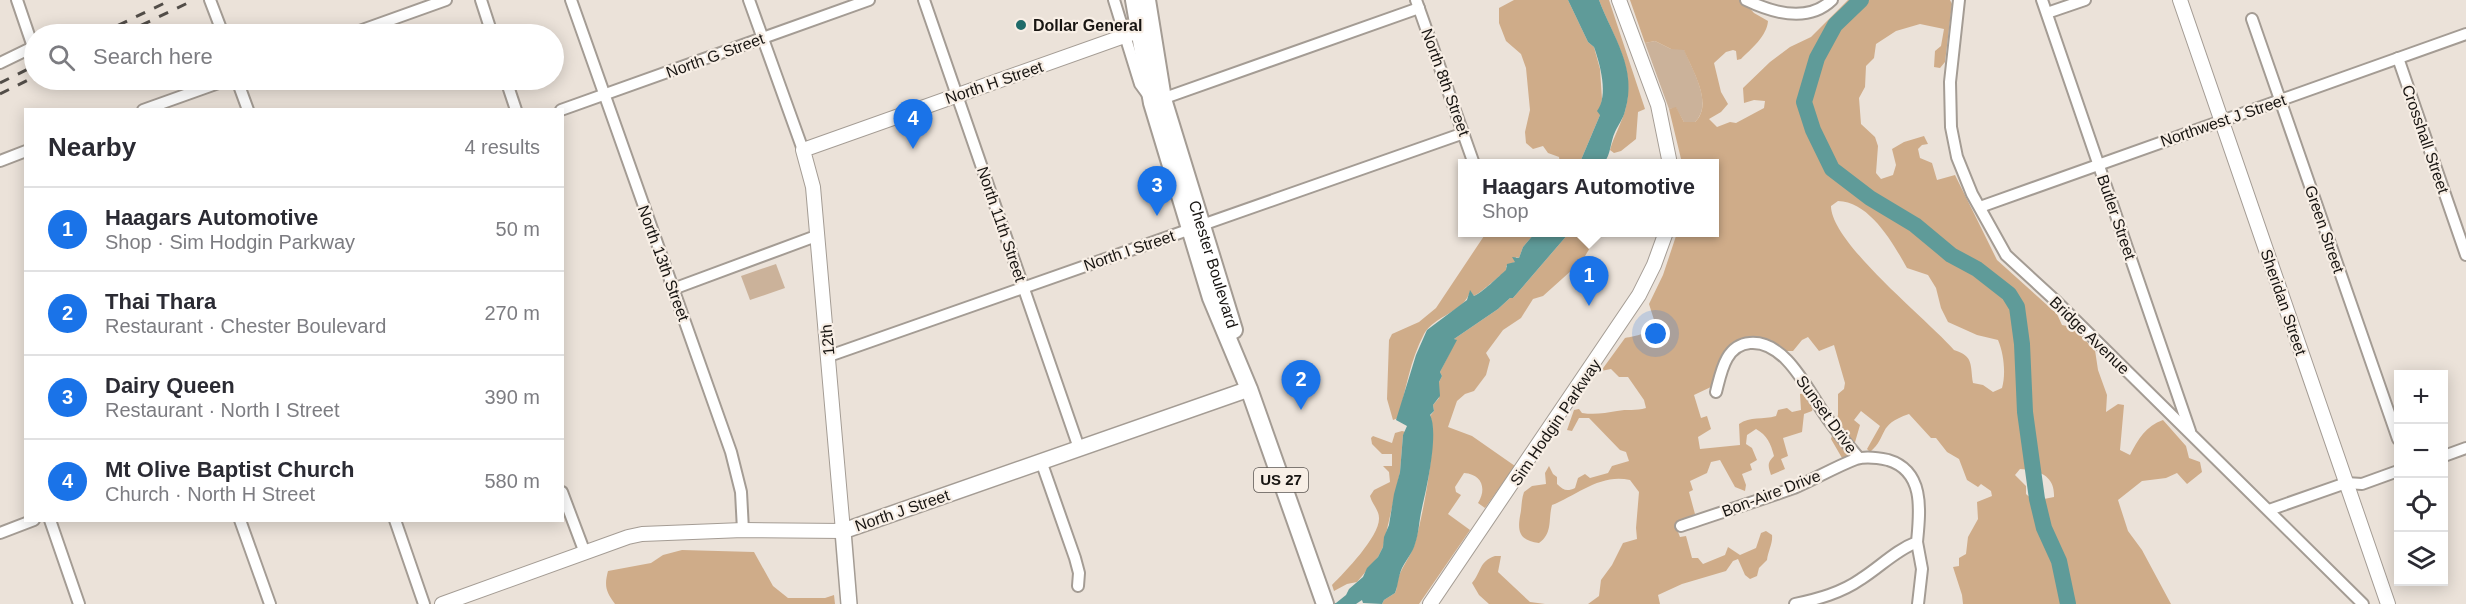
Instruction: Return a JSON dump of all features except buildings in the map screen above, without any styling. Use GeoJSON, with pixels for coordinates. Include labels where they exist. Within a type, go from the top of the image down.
{"type":"FeatureCollection","features":[{"type":"Feature","properties":{"kind":"highway","name":"Chester Boulevard"},"geometry":{"type":"LineString","coordinates":[[1134,0],[1138,31],[1195,227],[1224,293],[1249,389],[1325,604]]}},
{"type":"Feature","properties":{"kind":"highway","name":"Chester Boulevard"},"geometry":{"type":"LineString","coordinates":[[1138,31],[1147,0]]}},
{"type":"Feature","properties":{"kind":"main road","name":"North J Street"},"geometry":{"type":"LineString","coordinates":[[843,531],[1249,389]]}},
{"type":"Feature","properties":{"kind":"main road"},"geometry":{"type":"LineString","coordinates":[[843,531],[849,604]]}},
{"type":"Feature","properties":{"kind":"street"},"geometry":{"type":"LineString","coordinates":[[16,0],[25,24]]}},
{"type":"Feature","properties":{"kind":"street"},"geometry":{"type":"LineString","coordinates":[[210,0],[218,24]]}},
{"type":"Feature","properties":{"kind":"street"},"geometry":{"type":"LineString","coordinates":[[379,24],[446,0]]}},
{"type":"Feature","properties":{"kind":"street"},"geometry":{"type":"LineString","coordinates":[[481,0],[489,24]]}},
{"type":"Feature","properties":{"kind":"street","name":"North 13th Street"},"geometry":{"type":"LineString","coordinates":[[571,0],[736,470],[741,492],[743,530]]}},
{"type":"Feature","properties":{"kind":"street"},"geometry":{"type":"LineString","coordinates":[[749,0],[803,150]]}},
{"type":"Feature","properties":{"kind":"street","name":"North G Street"},"geometry":{"type":"LineString","coordinates":[[564,109],[869,0]]}},
{"type":"Feature","properties":{"kind":"street","name":"North 11th Street"},"geometry":{"type":"LineString","coordinates":[[924,0],[1079,448]]}},
{"type":"Feature","properties":{"kind":"street","name":"Chester Boulevard"},"geometry":{"type":"LineString","coordinates":[[1114,0],[1138,31],[1140,84],[1158,101]]}},
{"type":"Feature","properties":{"kind":"street"},"geometry":{"type":"LineString","coordinates":[[1619,0],[1658,105],[1669,159]]}},
{"type":"Feature","properties":{"kind":"street"},"geometry":{"type":"LineString","coordinates":[[1746,0],[1777,13],[1813,13],[1832,0]]}},
{"type":"Feature","properties":{"kind":"street","name":"Bridge Avenue"},"geometry":{"type":"LineString","coordinates":[[1959,0],[1950,82],[1951,127],[1962,174],[2006,255],[2058,302],[2363,604]]}},
{"type":"Feature","properties":{"kind":"street","name":"Butler Street"},"geometry":{"type":"LineString","coordinates":[[2042,0],[2100,164],[2190,434]]}},
{"type":"Feature","properties":{"kind":"street"},"geometry":{"type":"LineString","coordinates":[[2047,13],[2085,0]]}},
{"type":"Feature","properties":{"kind":"street","name":"Sheridan Street"},"geometry":{"type":"LineString","coordinates":[[2180,0],[2388,604]]}},
{"type":"Feature","properties":{"kind":"street"},"geometry":{"type":"LineString","coordinates":[[1158,101],[1418,4]]}},
{"type":"Feature","properties":{"kind":"street","name":"North 8th Street"},"geometry":{"type":"LineString","coordinates":[[1418,4],[1472,159]]}},
{"type":"Feature","properties":{"kind":"street","name":"Green Street"},"geometry":{"type":"LineString","coordinates":[[2252,19],[2394,428]]}},
{"type":"Feature","properties":{"kind":"street","name":"North H Street"},"geometry":{"type":"LineString","coordinates":[[803,150],[1138,31]]}},
{"type":"Feature","properties":{"kind":"street","name":"Northwest J Street"},"geometry":{"type":"LineString","coordinates":[[1980,207],[2466,34]]}},
{"type":"Feature","properties":{"kind":"street"},"geometry":{"type":"LineString","coordinates":[[0,63],[24,51]]}},
{"type":"Feature","properties":{"kind":"street","name":"Crosshall Street"},"geometry":{"type":"LineString","coordinates":[[2398,58],[2466,255]]}},
{"type":"Feature","properties":{"kind":"street"},"geometry":{"type":"LineString","coordinates":[[149,108],[199,90]]}},
{"type":"Feature","properties":{"kind":"street"},"geometry":{"type":"LineString","coordinates":[[241,90],[247,108]]}},
{"type":"Feature","properties":{"kind":"street"},"geometry":{"type":"LineString","coordinates":[[509,90],[515,108]]}},
{"type":"Feature","properties":{"kind":"street","name":"North I Street"},"geometry":{"type":"LineString","coordinates":[[829,356],[1464,133]]}},
{"type":"Feature","properties":{"kind":"street","name":"12th"},"geometry":{"type":"LineString","coordinates":[[803,150],[813,187],[843,531]]}},
{"type":"Feature","properties":{"kind":"street"},"geometry":{"type":"LineString","coordinates":[[0,160],[24,152]]}},
{"type":"Feature","properties":{"kind":"street"},"geometry":{"type":"LineString","coordinates":[[673,289],[816,236]]}},
{"type":"Feature","properties":{"kind":"street","name":"Sim Hodgin Parkway"},"geometry":{"type":"LineString","coordinates":[[1430,604],[1643,288],[1664,237]]}},
{"type":"Feature","properties":{"kind":"street","name":"Sunset Drive"},"geometry":{"type":"LineString","coordinates":[[1716,392],[1724,363],[1734,349],[1745,343],[1760,342],[1774,347],[1791,364],[1834,429],[1859,458],[1878,458],[1900,464],[1913,478],[1917,488],[1920,514],[1917,542],[1922,569],[1918,604]]}},
{"type":"Feature","properties":{"kind":"street"},"geometry":{"type":"LineString","coordinates":[[2448,455],[2466,448]]}},
{"type":"Feature","properties":{"kind":"street","name":"Bon-Aire Drive"},"geometry":{"type":"LineString","coordinates":[[1681,526],[1792,488],[1859,458]]}},
{"type":"Feature","properties":{"kind":"street"},"geometry":{"type":"LineString","coordinates":[[1041,461],[1075,558],[1079,573],[1078,586]]}},
{"type":"Feature","properties":{"kind":"street"},"geometry":{"type":"LineString","coordinates":[[2269,510],[2346,483],[2362,484],[2394,472]]}},
{"type":"Feature","properties":{"kind":"street"},"geometry":{"type":"LineString","coordinates":[[564,497],[585,553]]}},
{"type":"Feature","properties":{"kind":"street"},"geometry":{"type":"LineString","coordinates":[[0,533],[29,522]]}},
{"type":"Feature","properties":{"kind":"street"},"geometry":{"type":"LineString","coordinates":[[51,522],[79,604]]}},
{"type":"Feature","properties":{"kind":"street"},"geometry":{"type":"LineString","coordinates":[[241,522],[270,604]]}},
{"type":"Feature","properties":{"kind":"street"},"geometry":{"type":"LineString","coordinates":[[396,522],[424,604]]}},
{"type":"Feature","properties":{"kind":"street","name":"North J Street"},"geometry":{"type":"LineString","coordinates":[[442,604],[642,534],[743,530],[843,531]]}},
{"type":"Feature","properties":{"kind":"street"},"geometry":{"type":"LineString","coordinates":[[1795,604],[1821,598],[1860,580],[1905,546],[1917,542]]}},
{"type":"Feature","properties":{"kind":"shaded area"},"geometry":{"type":"Polygon","coordinates":[[[1514,0],[1568,0],[1588,42],[1594,47],[1600,69],[1602,99],[1600,115],[1581,159],[1559,159],[1548,153],[1543,146],[1533,149],[1526,143],[1525,132],[1530,110],[1526,68],[1521,54],[1506,41],[1499,23],[1499,8],[1514,0]]]}},
{"type":"Feature","properties":{"kind":"shaded area"},"geometry":{"type":"Polygon","coordinates":[[[1599,0],[1609,0],[1645,109],[1638,112],[1636,139],[1621,151],[1614,153],[1610,150],[1625,111],[1628,81],[1622,54],[1599,0]]]}},
{"type":"Feature","properties":{"kind":"shaded area"},"geometry":{"type":"Polygon","coordinates":[[[1630,0],[1749,0],[1745,3],[1754,13],[1768,21],[1762,37],[1741,59],[1737,60],[1736,51],[1733,50],[1726,52],[1714,63],[1721,92],[1728,104],[1721,112],[1709,119],[1717,127],[1730,122],[1736,123],[1764,108],[1765,101],[1754,100],[1744,103],[1743,88],[1770,62],[1790,47],[1811,37],[1848,0],[1950,0],[1952,4],[1945,62],[1940,68],[1934,67],[1935,51],[1941,46],[1944,29],[1920,24],[1896,31],[1876,44],[1874,58],[1866,66],[1865,87],[1859,98],[1861,124],[1875,137],[1878,146],[1876,173],[1881,179],[1893,175],[1896,165],[1892,149],[1904,142],[1924,136],[1928,144],[1918,149],[1920,158],[1932,163],[1937,180],[1955,175],[1997,260],[2057,314],[2062,325],[2072,327],[2095,350],[2098,370],[2107,395],[2106,412],[2118,404],[2124,405],[2120,450],[2130,455],[2143,434],[2163,420],[2186,446],[2189,458],[2200,462],[2202,472],[2187,484],[2177,473],[2166,478],[2142,481],[2118,500],[2128,531],[2142,550],[2171,604],[1963,604],[1953,567],[1959,566],[1959,558],[1966,554],[1968,537],[1978,519],[1977,502],[1992,496],[1991,491],[1981,484],[1978,487],[1967,480],[1959,459],[1947,452],[1936,438],[1931,438],[1909,414],[1892,422],[1870,452],[1867,449],[1880,426],[1861,411],[1854,420],[1860,425],[1851,456],[1842,458],[1831,439],[1838,415],[1838,394],[1844,389],[1845,383],[1834,345],[1819,351],[1808,337],[1802,340],[1793,351],[1785,351],[1771,340],[1761,339],[1731,348],[1720,361],[1713,386],[1694,395],[1701,418],[1707,416],[1711,429],[1698,437],[1700,449],[1740,445],[1739,424],[1748,420],[1776,416],[1778,410],[1787,408],[1792,412],[1801,410],[1800,394],[1805,393],[1814,404],[1812,411],[1804,414],[1802,432],[1783,438],[1788,456],[1781,459],[1785,469],[1771,475],[1769,465],[1774,456],[1773,452],[1766,437],[1756,429],[1747,435],[1746,444],[1752,448],[1757,460],[1750,464],[1752,470],[1742,474],[1746,485],[1745,491],[1735,487],[1720,460],[1711,462],[1707,473],[1690,481],[1693,490],[1689,492],[1695,514],[1675,524],[1680,537],[1686,536],[1692,558],[1698,558],[1703,564],[1725,555],[1728,547],[1740,555],[1756,548],[1761,533],[1766,531],[1772,535],[1772,541],[1767,560],[1759,568],[1757,576],[1750,579],[1745,575],[1738,559],[1733,561],[1726,571],[1682,584],[1658,595],[1660,604],[1588,604],[1599,596],[1601,580],[1623,543],[1637,539],[1639,492],[1630,480],[1599,482],[1552,505],[1548,531],[1543,539],[1539,543],[1524,538],[1520,532],[1519,522],[1524,492],[1532,486],[1546,484],[1545,473],[1549,466],[1557,477],[1557,484],[1567,490],[1575,488],[1578,478],[1585,474],[1590,478],[1608,473],[1612,466],[1629,461],[1626,452],[1620,450],[1589,418],[1579,418],[1572,431],[1567,430],[1574,410],[1579,409],[1582,413],[1596,414],[1646,408],[1644,400],[1628,377],[1619,377],[1611,369],[1601,371],[1625,338],[1646,332],[1653,327],[1655,323],[1649,304],[1663,275],[1676,237],[1719,237],[1719,159],[1681,159],[1669,109],[1676,107],[1684,122],[1695,122],[1702,106],[1700,87],[1684,50],[1671,49],[1655,41],[1645,43],[1630,0]],[[1838,201],[1831,206],[1835,222],[1863,260],[1954,350],[1968,358],[1973,383],[1983,385],[1993,392],[2002,388],[2004,364],[1998,340],[1977,335],[1948,322],[1941,308],[1936,288],[1928,275],[1907,268],[1879,226],[1860,208],[1838,201]],[[2020,469],[2015,475],[2026,486],[2026,494],[2034,501],[2054,497],[2052,483],[2044,475],[2020,469]]]}},
{"type":"Feature","properties":{"kind":"shaded area"},"geometry":{"type":"Polygon","coordinates":[[[1655,41],[1671,49],[1684,49],[1702,97],[1700,115],[1695,122],[1684,122],[1676,108],[1669,109],[1645,43],[1655,41]]]}},
{"type":"Feature","properties":{"kind":"shaded area"},"geometry":{"type":"Polygon","coordinates":[[[1483,237],[1532,237],[1523,247],[1519,258],[1516,257],[1515,262],[1506,266],[1507,270],[1474,296],[1470,291],[1462,304],[1435,322],[1424,334],[1412,365],[1398,418],[1393,420],[1387,399],[1389,340],[1392,334],[1419,322],[1436,308],[1483,237]]]}},
{"type":"Feature","properties":{"kind":"shaded area"},"geometry":{"type":"Polygon","coordinates":[[[1566,237],[1597,237],[1582,261],[1543,296],[1533,299],[1521,318],[1503,330],[1486,353],[1490,360],[1486,375],[1474,391],[1465,394],[1457,401],[1448,427],[1472,436],[1515,466],[1485,508],[1478,503],[1482,493],[1479,479],[1464,473],[1455,487],[1456,492],[1461,495],[1448,514],[1470,530],[1419,604],[1382,604],[1395,593],[1399,576],[1415,543],[1422,516],[1431,458],[1430,416],[1434,411],[1433,405],[1439,398],[1439,382],[1442,376],[1440,372],[1456,340],[1454,339],[1513,298],[1566,237]]]}},
{"type":"Feature","properties":{"kind":"shaded area"},"geometry":{"type":"Polygon","coordinates":[[[776,264],[785,288],[750,300],[741,276],[776,264]]]}},
{"type":"Feature","properties":{"kind":"shaded area"},"geometry":{"type":"Polygon","coordinates":[[[1406,432],[1403,435],[1400,472],[1383,547],[1378,557],[1357,582],[1334,591],[1332,585],[1361,553],[1378,526],[1379,515],[1370,496],[1374,490],[1390,482],[1389,472],[1383,466],[1392,466],[1392,454],[1382,454],[1372,444],[1371,438],[1373,436],[1392,443],[1395,433],[1406,432]]]}},
{"type":"Feature","properties":{"kind":"shaded area"},"geometry":{"type":"Polygon","coordinates":[[[682,550],[754,552],[773,586],[788,598],[825,598],[834,595],[835,604],[615,604],[607,589],[608,571],[651,563],[663,555],[682,550]]]}},
{"type":"Feature","properties":{"kind":"shaded area"},"geometry":{"type":"Polygon","coordinates":[[[1495,556],[1501,556],[1498,572],[1530,602],[1545,604],[1489,604],[1479,595],[1472,583],[1483,564],[1495,556]]]}},
{"type":"Feature","properties":{"kind":"water"},"geometry":{"type":"Polygon","coordinates":[[[1568,0],[1599,0],[1626,67],[1628,96],[1625,111],[1606,159],[1581,159],[1600,115],[1597,111],[1601,105],[1603,89],[1601,71],[1594,47],[1588,42],[1568,0]]]}},
{"type":"Feature","properties":{"kind":"water"},"geometry":{"type":"Polygon","coordinates":[[[1532,237],[1566,237],[1513,298],[1454,339],[1457,340],[1440,372],[1442,376],[1439,382],[1440,396],[1433,405],[1434,411],[1430,415],[1433,446],[1417,535],[1413,550],[1401,571],[1395,593],[1382,604],[1363,603],[1362,600],[1356,604],[1328,604],[1336,603],[1346,595],[1349,589],[1363,577],[1383,547],[1400,472],[1403,435],[1407,426],[1396,420],[1416,355],[1427,330],[1467,300],[1470,290],[1474,296],[1495,280],[1506,270],[1507,264],[1515,262],[1512,257],[1519,258],[1523,247],[1532,237]]]}},
{"type":"Feature","properties":{"kind":"waterway"},"geometry":{"type":"LineString","coordinates":[[1861,0],[1835,25],[1817,58],[1804,102],[1813,130],[1832,169],[1870,198],[1915,225],[1951,255],[1977,269],[2009,294],[2017,307],[2022,344],[2025,412],[2037,499],[2044,528],[2059,561],[2068,604]]}},
{"type":"Feature","properties":{"kind":"railway"},"geometry":{"type":"LineString","coordinates":[[121,24],[171,0]]}},
{"type":"Feature","properties":{"kind":"railway"},"geometry":{"type":"LineString","coordinates":[[144,24],[194,0]]}},
{"type":"Feature","properties":{"kind":"railway"},"geometry":{"type":"LineString","coordinates":[[0,83],[24,71]]}},
{"type":"Feature","properties":{"kind":"railway"},"geometry":{"type":"LineString","coordinates":[[0,94],[24,82]]}},
{"type":"Feature","properties":{"kind":"place","name":"Dollar General"},"geometry":{"type":"Point","coordinates":[1021,25]}},
{"type":"Feature","properties":{"kind":"place","name":"Mt Olive Baptist Church"},"geometry":{"type":"Point","coordinates":[913,149]}},
{"type":"Feature","properties":{"kind":"place","name":"Dairy Queen"},"geometry":{"type":"Point","coordinates":[1157,216]}},
{"type":"Feature","properties":{"kind":"place","name":"Haagars Automotive"},"geometry":{"type":"Point","coordinates":[1589,306]}},
{"type":"Feature","properties":{"kind":"place","name":"Thai Thara"},"geometry":{"type":"Point","coordinates":[1301,410]}}]}
